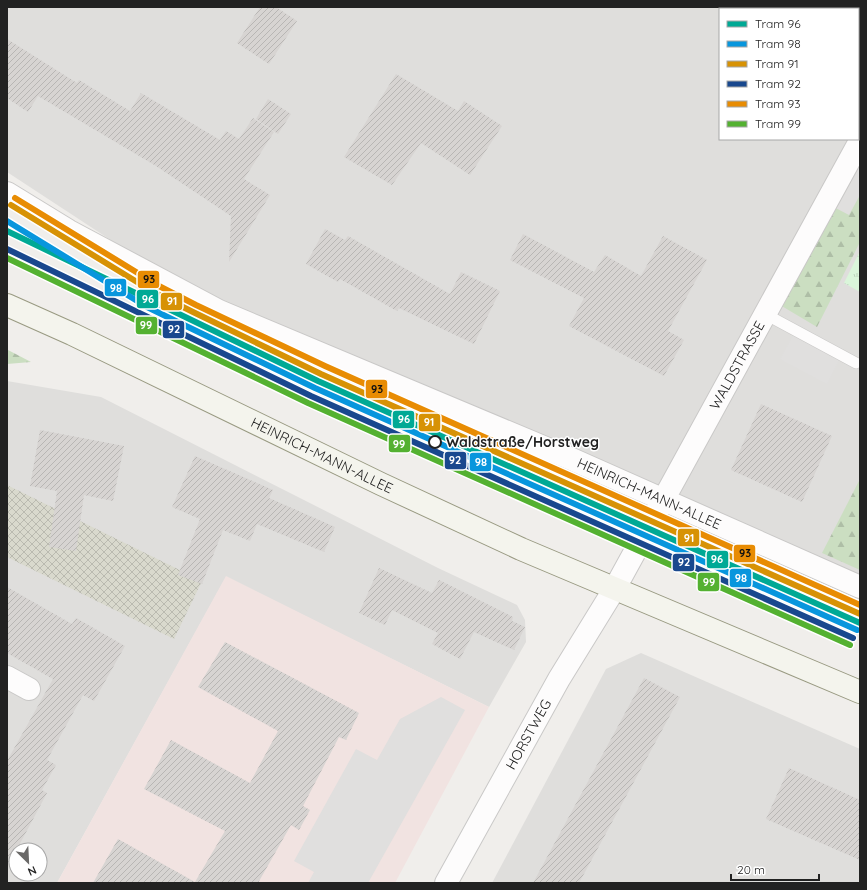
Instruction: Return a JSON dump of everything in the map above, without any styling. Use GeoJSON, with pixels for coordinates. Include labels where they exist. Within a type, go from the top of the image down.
{"type":"FeatureCollection","features":[{"type":"Feature","properties":{"kind":"main road","name":"HEINRICH-MANN-ALLEE"},"geometry":{"type":"LineString","coordinates":[[7,305],[72,334],[382,484],[521,549],[860,692]]}},
{"type":"Feature","properties":{"kind":"street","name":"WALDSTRASSE"},"geometry":{"type":"LineString","coordinates":[[615,588],[860,141]]}},
{"type":"Feature","properties":{"kind":"street","name":"HEINRICH-MANN-ALLEE"},"geometry":{"type":"LineString","coordinates":[[7,193],[69,231],[219,310],[567,457],[860,587]]}},
{"type":"Feature","properties":{"kind":"street","name":"HORSTWEG"},"geometry":{"type":"LineString","coordinates":[[446,883],[559,679],[615,588]]}},
{"type":"Feature","properties":{"kind":"street"},"geometry":{"type":"LineString","coordinates":[[7,677],[29,689]]}},
{"type":"Feature","properties":{"kind":"lane"},"geometry":{"type":"LineString","coordinates":[[765,314],[856,363]]}},
{"type":"Feature","properties":{"kind":"shaded area"},"geometry":{"type":"Polygon","coordinates":[[[7,7],[860,7],[860,587],[219,311],[7,172],[7,7]]]}},
{"type":"Feature","properties":{"kind":"shaded area"},"geometry":{"type":"Polygon","coordinates":[[[860,141],[860,195],[849,215],[826,203],[860,141]]]}},
{"type":"Feature","properties":{"kind":"shaded area"},"geometry":{"type":"Polygon","coordinates":[[[796,330],[842,355],[827,384],[780,359],[796,330]]]}},
{"type":"Feature","properties":{"kind":"shaded area"},"geometry":{"type":"Polygon","coordinates":[[[7,381],[101,397],[438,568],[517,605],[525,620],[526,642],[489,707],[226,577],[57,883],[7,883],[7,381]]]}},
{"type":"Feature","properties":{"kind":"shaded area"},"geometry":{"type":"Polygon","coordinates":[[[7,485],[202,581],[174,639],[7,557],[7,485]]]}},
{"type":"Feature","properties":{"kind":"shaded area"},"geometry":{"type":"Polygon","coordinates":[[[226,576],[489,707],[395,883],[57,883],[226,576]]]}},
{"type":"Feature","properties":{"kind":"shaded area"},"geometry":{"type":"Polygon","coordinates":[[[641,653],[860,749],[860,883],[492,883],[606,669],[641,653]]]}},
{"type":"Feature","properties":{"kind":"shaded area"},"geometry":{"type":"Polygon","coordinates":[[[441,697],[465,710],[368,883],[308,883],[314,872],[294,861],[356,749],[377,760],[400,719],[441,697]]]}},
{"type":"Feature","properties":{"kind":"green space"},"geometry":{"type":"Polygon","coordinates":[[[860,153],[860,242],[817,327],[780,305],[860,153]]]}},
{"type":"Feature","properties":{"kind":"green space"},"geometry":{"type":"Polygon","coordinates":[[[860,251],[860,292],[844,283],[860,251]]]}},
{"type":"Feature","properties":{"kind":"green space"},"geometry":{"type":"Polygon","coordinates":[[[8,350],[31,362],[7,364],[8,350]]]}},
{"type":"Feature","properties":{"kind":"green space"},"geometry":{"type":"Polygon","coordinates":[[[860,479],[860,570],[822,553],[860,479]]]}},
{"type":"Feature","properties":{"kind":"building"},"geometry":{"type":"Polygon","coordinates":[[[260,7],[276,7],[297,21],[269,64],[237,43],[260,7]]]}},
{"type":"Feature","properties":{"kind":"building"},"geometry":{"type":"Polygon","coordinates":[[[7,39],[77,83],[79,80],[130,111],[141,93],[220,140],[226,131],[239,139],[253,118],[274,132],[244,179],[270,195],[229,262],[231,216],[156,166],[38,96],[28,112],[7,98],[7,39]]]}},
{"type":"Feature","properties":{"kind":"building"},"geometry":{"type":"Polygon","coordinates":[[[396,74],[458,111],[464,101],[502,126],[470,175],[421,143],[392,185],[344,157],[396,74]]]}},
{"type":"Feature","properties":{"kind":"building"},"geometry":{"type":"Polygon","coordinates":[[[268,99],[291,114],[278,134],[256,119],[268,99]]]}},
{"type":"Feature","properties":{"kind":"building"},"geometry":{"type":"Polygon","coordinates":[[[325,229],[345,240],[348,236],[450,294],[461,272],[500,291],[474,344],[399,308],[397,311],[340,279],[338,282],[306,264],[325,229]]]}},
{"type":"Feature","properties":{"kind":"building"},"geometry":{"type":"Polygon","coordinates":[[[523,234],[594,272],[605,255],[641,276],[663,236],[707,260],[668,331],[684,340],[664,376],[569,326],[584,298],[510,260],[523,234]]]}},
{"type":"Feature","properties":{"kind":"building"},"geometry":{"type":"Polygon","coordinates":[[[761,404],[832,436],[802,502],[731,470],[761,404]]]}},
{"type":"Feature","properties":{"kind":"building"},"geometry":{"type":"Polygon","coordinates":[[[40,430],[124,446],[113,501],[84,495],[76,551],[49,547],[57,491],[30,486],[40,430]]]}},
{"type":"Feature","properties":{"kind":"building"},"geometry":{"type":"Polygon","coordinates":[[[195,456],[273,490],[269,498],[335,527],[324,552],[257,524],[250,541],[223,530],[202,584],[178,575],[200,519],[172,507],[195,456]]]}},
{"type":"Feature","properties":{"kind":"building"},"geometry":{"type":"Polygon","coordinates":[[[379,568],[432,593],[439,580],[513,617],[512,621],[525,627],[514,650],[474,632],[460,659],[432,644],[438,633],[392,610],[385,625],[359,613],[379,568]]]}},
{"type":"Feature","properties":{"kind":"building"},"geometry":{"type":"Polygon","coordinates":[[[7,587],[72,624],[76,618],[125,646],[94,701],[83,695],[47,760],[56,765],[42,790],[47,793],[21,842],[8,842],[7,868],[7,761],[53,679],[7,653],[7,587]]]}},
{"type":"Feature","properties":{"kind":"building"},"geometry":{"type":"Polygon","coordinates":[[[225,642],[359,713],[346,740],[339,737],[303,806],[310,810],[299,830],[291,825],[258,883],[93,883],[118,839],[195,882],[225,831],[144,789],[171,740],[250,783],[278,731],[198,687],[225,642]]]}},
{"type":"Feature","properties":{"kind":"building"},"geometry":{"type":"Polygon","coordinates":[[[644,678],[680,697],[579,883],[533,883],[644,678]]]}},
{"type":"Feature","properties":{"kind":"building"},"geometry":{"type":"Polygon","coordinates":[[[789,768],[860,800],[860,860],[766,819],[789,768]]]}},
{"type":"Feature","properties":{"kind":"tram line","name":"93"},"geometry":{"type":"LineString","coordinates":[[15,198],[159,286],[196,305],[325,366],[860,605]]}},
{"type":"Feature","properties":{"kind":"tram line","name":"91"},"geometry":{"type":"LineString","coordinates":[[11,205],[155,293],[321,374],[860,614]]}},
{"type":"Feature","properties":{"kind":"tram line","name":"98"},"geometry":{"type":"LineString","coordinates":[[7,221],[147,307],[186,326],[315,388],[857,630]]}},
{"type":"Feature","properties":{"kind":"tram line","name":"96"},"geometry":{"type":"LineString","coordinates":[[7,231],[318,381],[860,623]]}},
{"type":"Feature","properties":{"kind":"tram line","name":"92"},"geometry":{"type":"LineString","coordinates":[[7,249],[311,396],[853,638]]}},
{"type":"Feature","properties":{"kind":"tram line","name":"99"},"geometry":{"type":"LineString","coordinates":[[7,258],[308,403],[850,645]]}},
{"type":"Feature","properties":{"kind":"place","name":"Waldstraße/Horstweg"},"geometry":{"type":"Point","coordinates":[435,442]}}]}
